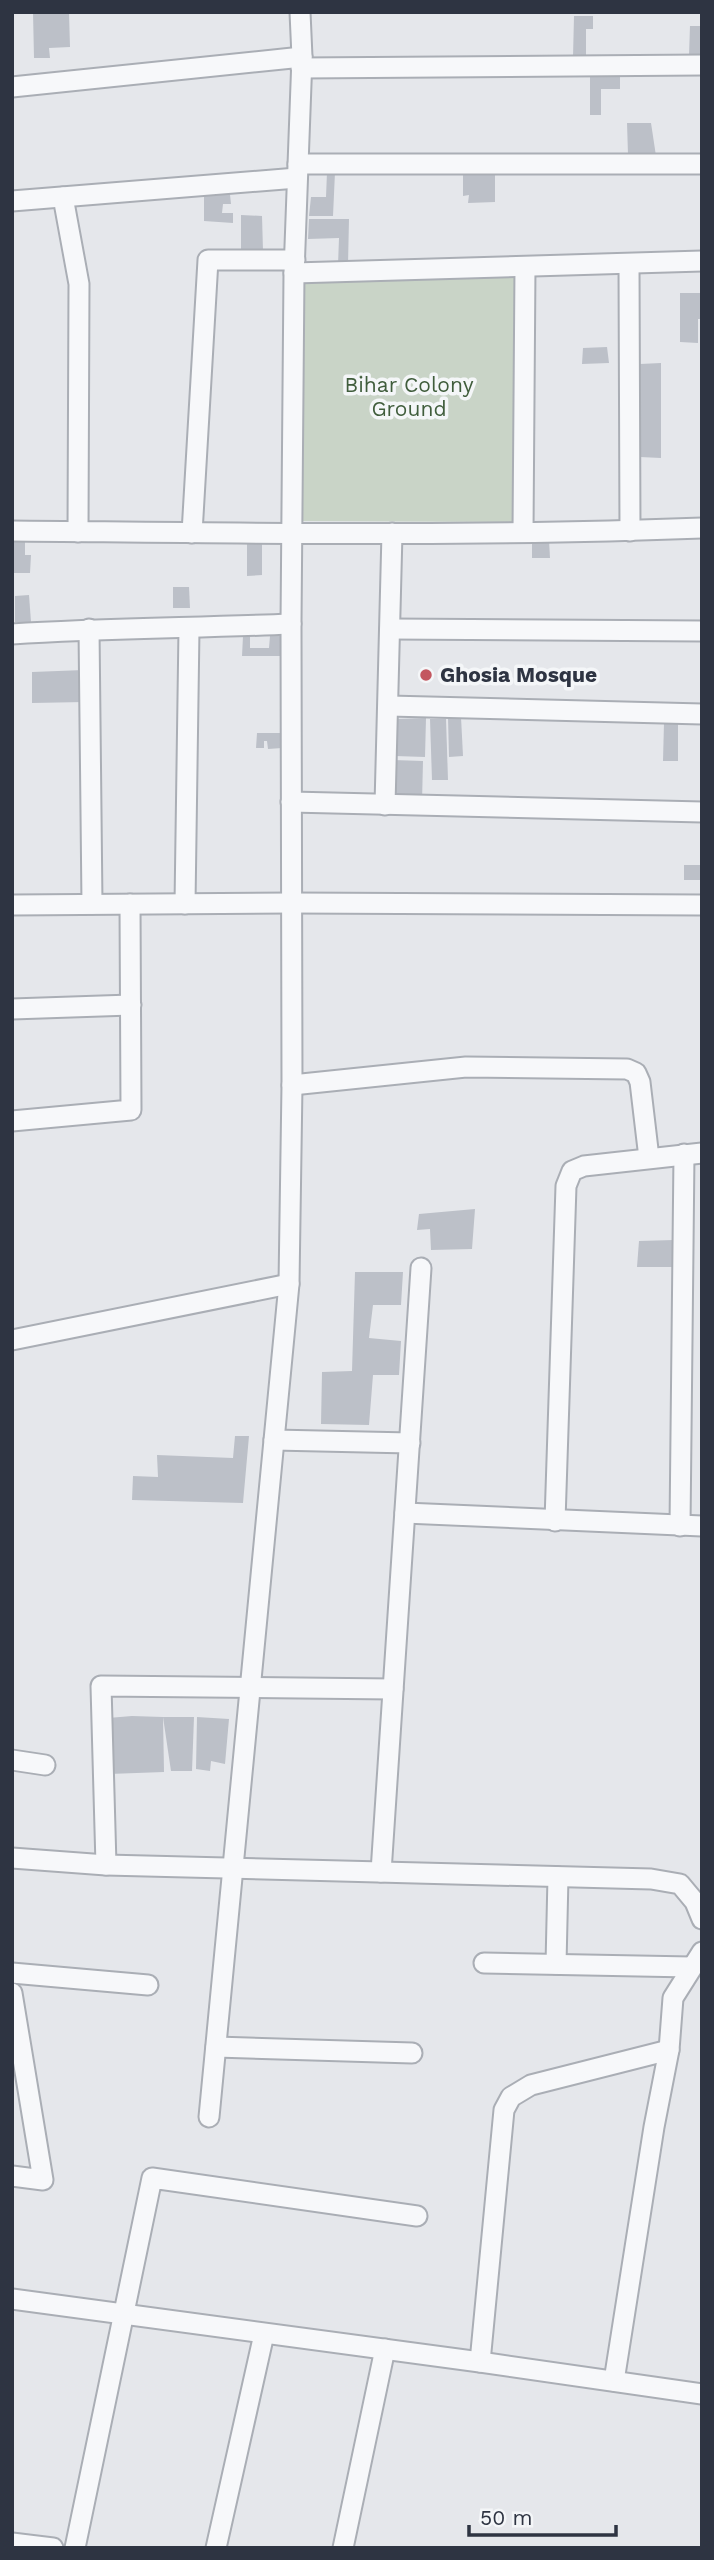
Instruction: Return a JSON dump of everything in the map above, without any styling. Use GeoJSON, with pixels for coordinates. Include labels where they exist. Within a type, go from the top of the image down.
{"type":"FeatureCollection","features":[{"type":"Feature","properties":{"kind":"street"},"geometry":{"type":"LineString","coordinates":[[209,2117],[289,1284],[294,266],[302,63],[300,12]]}},
{"type":"Feature","properties":{"kind":"street"},"geometry":{"type":"LineString","coordinates":[[12,87],[302,63],[702,65]]}},
{"type":"Feature","properties":{"kind":"street"},"geometry":{"type":"LineString","coordinates":[[12,201],[63,198],[297,171],[702,164]]}},
{"type":"Feature","properties":{"kind":"street"},"geometry":{"type":"LineString","coordinates":[[63,198],[79,284],[78,532]]}},
{"type":"Feature","properties":{"kind":"street"},"geometry":{"type":"LineString","coordinates":[[192,533],[208,260],[294,266],[525,267],[702,261]]}},
{"type":"Feature","properties":{"kind":"street"},"geometry":{"type":"LineString","coordinates":[[629,265],[630,531]]}},
{"type":"Feature","properties":{"kind":"street"},"geometry":{"type":"LineString","coordinates":[[523,532],[525,267]]}},
{"type":"Feature","properties":{"kind":"street"},"geometry":{"type":"LineString","coordinates":[[12,531],[392,533],[702,528]]}},
{"type":"Feature","properties":{"kind":"street"},"geometry":{"type":"LineString","coordinates":[[385,805],[392,533]]}},
{"type":"Feature","properties":{"kind":"street"},"geometry":{"type":"LineString","coordinates":[[12,634],[89,629],[189,629],[291,624]]}},
{"type":"Feature","properties":{"kind":"street"},"geometry":{"type":"LineString","coordinates":[[89,629],[92,904]]}},
{"type":"Feature","properties":{"kind":"street"},"geometry":{"type":"LineString","coordinates":[[185,904],[189,629]]}},
{"type":"Feature","properties":{"kind":"street"},"geometry":{"type":"LineString","coordinates":[[390,629],[702,631]]}},
{"type":"Feature","properties":{"kind":"street"},"geometry":{"type":"LineString","coordinates":[[389,706],[702,714]]}},
{"type":"Feature","properties":{"kind":"street"},"geometry":{"type":"LineString","coordinates":[[292,802],[702,812]]}},
{"type":"Feature","properties":{"kind":"street"},"geometry":{"type":"LineString","coordinates":[[12,1121],[131,1110],[130,904]]}},
{"type":"Feature","properties":{"kind":"street"},"geometry":{"type":"LineString","coordinates":[[12,905],[702,905]]}},
{"type":"Feature","properties":{"kind":"street"},"geometry":{"type":"LineString","coordinates":[[12,1009],[131,1005]]}},
{"type":"Feature","properties":{"kind":"street"},"geometry":{"type":"LineString","coordinates":[[292,1085],[466,1068],[627,1069],[636,1073],[640,1082],[649,1158]]}},
{"type":"Feature","properties":{"kind":"street"},"geometry":{"type":"LineString","coordinates":[[555,1521],[566,1186],[572,1171],[584,1166],[693,1154],[680,1526]]}},
{"type":"Feature","properties":{"kind":"street"},"geometry":{"type":"LineString","coordinates":[[381,1872],[421,1268]]}},
{"type":"Feature","properties":{"kind":"street"},"geometry":{"type":"LineString","coordinates":[[12,1340],[289,1284]]}},
{"type":"Feature","properties":{"kind":"street"},"geometry":{"type":"LineString","coordinates":[[274,1440],[410,1443]]}},
{"type":"Feature","properties":{"kind":"street"},"geometry":{"type":"LineString","coordinates":[[405,1513],[702,1526]]}},
{"type":"Feature","properties":{"kind":"street"},"geometry":{"type":"LineString","coordinates":[[106,1865],[101,1686],[393,1689]]}},
{"type":"Feature","properties":{"kind":"street"},"geometry":{"type":"LineString","coordinates":[[12,1760],[45,1765]]}},
{"type":"Feature","properties":{"kind":"street"},"geometry":{"type":"LineString","coordinates":[[12,1858],[106,1865],[651,1879],[680,1884],[695,1902],[702,1919]]}},
{"type":"Feature","properties":{"kind":"street"},"geometry":{"type":"LineString","coordinates":[[556,1964],[558,1877]]}},
{"type":"Feature","properties":{"kind":"street"},"geometry":{"type":"LineString","coordinates":[[484,1963],[556,1964],[696,1959]]}},
{"type":"Feature","properties":{"kind":"street"},"geometry":{"type":"LineString","coordinates":[[614,2381],[668,2050],[673,1998],[696,1959]]}},
{"type":"Feature","properties":{"kind":"street"},"geometry":{"type":"LineString","coordinates":[[12,1973],[148,1985]]}},
{"type":"Feature","properties":{"kind":"street"},"geometry":{"type":"LineString","coordinates":[[12,1993],[43,2180],[12,2176]]}},
{"type":"Feature","properties":{"kind":"street"},"geometry":{"type":"LineString","coordinates":[[216,2047],[412,2053]]}},
{"type":"Feature","properties":{"kind":"street"},"geometry":{"type":"LineString","coordinates":[[480,2361],[504,2110],[511,2098],[531,2085],[668,2050]]}},
{"type":"Feature","properties":{"kind":"street"},"geometry":{"type":"LineString","coordinates":[[75,2548],[152,2178],[417,2216]]}},
{"type":"Feature","properties":{"kind":"street"},"geometry":{"type":"LineString","coordinates":[[12,2299],[123,2316],[480,2361],[702,2394]]}},
{"type":"Feature","properties":{"kind":"street"},"geometry":{"type":"LineString","coordinates":[[216,2548],[264,2334]]}},
{"type":"Feature","properties":{"kind":"street"},"geometry":{"type":"LineString","coordinates":[[343,2548],[385,2349]]}},
{"type":"Feature","properties":{"kind":"street"},"geometry":{"type":"LineString","coordinates":[[12,2543],[53,2548]]}},
{"type":"Feature","properties":{"kind":"green space","name":"Bihar Colony Ground"},"geometry":{"type":"Polygon","coordinates":[[[523,267],[524,522],[295,521],[294,273],[523,267]]]}},
{"type":"Feature","properties":{"kind":"building"},"geometry":{"type":"Polygon","coordinates":[[[33,12],[69,12],[70,47],[49,48],[50,58],[34,58],[33,12]]]}},
{"type":"Feature","properties":{"kind":"building"},"geometry":{"type":"Polygon","coordinates":[[[574,16],[593,16],[593,29],[586,29],[586,57],[573,57],[574,16]]]}},
{"type":"Feature","properties":{"kind":"building"},"geometry":{"type":"Polygon","coordinates":[[[690,26],[702,26],[702,56],[689,56],[690,26]]]}},
{"type":"Feature","properties":{"kind":"building"},"geometry":{"type":"Polygon","coordinates":[[[620,76],[620,89],[601,89],[601,115],[590,115],[590,77],[620,76]]]}},
{"type":"Feature","properties":{"kind":"building"},"geometry":{"type":"Polygon","coordinates":[[[627,123],[651,123],[656,156],[628,155],[627,123]]]}},
{"type":"Feature","properties":{"kind":"building"},"geometry":{"type":"Polygon","coordinates":[[[327,172],[335,172],[333,216],[309,216],[311,197],[326,197],[327,172]]]}},
{"type":"Feature","properties":{"kind":"building"},"geometry":{"type":"Polygon","coordinates":[[[463,172],[495,172],[495,202],[468,203],[469,195],[463,196],[463,172]]]}},
{"type":"Feature","properties":{"kind":"building"},"geometry":{"type":"Polygon","coordinates":[[[229,185],[231,204],[223,204],[222,213],[233,213],[233,223],[204,221],[204,189],[229,185]]]}},
{"type":"Feature","properties":{"kind":"building"},"geometry":{"type":"Polygon","coordinates":[[[241,215],[262,216],[263,251],[241,251],[241,215]]]}},
{"type":"Feature","properties":{"kind":"building"},"geometry":{"type":"Polygon","coordinates":[[[309,219],[349,219],[348,265],[338,265],[339,238],[308,239],[309,219]]]}},
{"type":"Feature","properties":{"kind":"building"},"geometry":{"type":"Polygon","coordinates":[[[680,293],[702,293],[698,343],[680,342],[680,293]]]}},
{"type":"Feature","properties":{"kind":"building"},"geometry":{"type":"Polygon","coordinates":[[[607,347],[609,363],[582,364],[583,348],[607,347]]]}},
{"type":"Feature","properties":{"kind":"building"},"geometry":{"type":"Polygon","coordinates":[[[661,363],[661,458],[640,457],[640,364],[661,363]]]}},
{"type":"Feature","properties":{"kind":"building"},"geometry":{"type":"Polygon","coordinates":[[[262,537],[262,575],[247,576],[247,538],[262,537]]]}},
{"type":"Feature","properties":{"kind":"building"},"geometry":{"type":"Polygon","coordinates":[[[12,539],[25,539],[25,555],[31,555],[30,573],[12,573],[12,539]]]}},
{"type":"Feature","properties":{"kind":"building"},"geometry":{"type":"Polygon","coordinates":[[[532,540],[549,540],[550,558],[532,558],[532,540]]]}},
{"type":"Feature","properties":{"kind":"building"},"geometry":{"type":"Polygon","coordinates":[[[173,587],[189,587],[190,608],[173,608],[173,587]]]}},
{"type":"Feature","properties":{"kind":"building"},"geometry":{"type":"Polygon","coordinates":[[[29,595],[31,622],[15,622],[15,596],[29,595]]]}},
{"type":"Feature","properties":{"kind":"building"},"geometry":{"type":"Polygon","coordinates":[[[243,636],[250,636],[250,648],[269,648],[270,636],[280,636],[281,656],[242,656],[243,636]]]}},
{"type":"Feature","properties":{"kind":"building"},"geometry":{"type":"Polygon","coordinates":[[[84,670],[84,702],[32,703],[32,672],[84,670]]]}},
{"type":"Feature","properties":{"kind":"building"},"geometry":{"type":"Polygon","coordinates":[[[448,717],[461,717],[463,756],[449,757],[448,717]]]}},
{"type":"Feature","properties":{"kind":"building"},"geometry":{"type":"Polygon","coordinates":[[[426,718],[425,757],[395,756],[395,719],[426,718]]]}},
{"type":"Feature","properties":{"kind":"building"},"geometry":{"type":"Polygon","coordinates":[[[430,719],[446,719],[448,780],[432,780],[430,719]]]}},
{"type":"Feature","properties":{"kind":"building"},"geometry":{"type":"Polygon","coordinates":[[[664,723],[678,723],[678,761],[663,761],[664,723]]]}},
{"type":"Feature","properties":{"kind":"building"},"geometry":{"type":"Polygon","coordinates":[[[257,733],[281,733],[282,748],[268,749],[267,741],[264,741],[264,748],[256,748],[257,733]]]}},
{"type":"Feature","properties":{"kind":"building"},"geometry":{"type":"Polygon","coordinates":[[[393,760],[423,761],[422,802],[392,801],[393,760]]]}},
{"type":"Feature","properties":{"kind":"building"},"geometry":{"type":"Polygon","coordinates":[[[684,865],[702,865],[702,880],[684,880],[684,865]]]}},
{"type":"Feature","properties":{"kind":"building"},"geometry":{"type":"Polygon","coordinates":[[[475,1209],[472,1249],[431,1250],[430,1229],[417,1230],[419,1214],[475,1209]]]}},
{"type":"Feature","properties":{"kind":"building"},"geometry":{"type":"Polygon","coordinates":[[[674,1240],[675,1267],[637,1267],[639,1241],[674,1240]]]}},
{"type":"Feature","properties":{"kind":"building"},"geometry":{"type":"Polygon","coordinates":[[[355,1272],[403,1272],[401,1305],[373,1305],[369,1338],[401,1341],[399,1375],[373,1375],[369,1425],[321,1424],[322,1372],[352,1371],[355,1272]]]}},
{"type":"Feature","properties":{"kind":"building"},"geometry":{"type":"Polygon","coordinates":[[[235,1436],[249,1436],[243,1503],[132,1500],[133,1476],[158,1477],[157,1455],[233,1458],[235,1436]]]}},
{"type":"Feature","properties":{"kind":"building"},"geometry":{"type":"Polygon","coordinates":[[[163,1717],[164,1772],[109,1774],[108,1718],[163,1717]]]}},
{"type":"Feature","properties":{"kind":"building"},"geometry":{"type":"Polygon","coordinates":[[[163,1717],[194,1717],[192,1771],[171,1771],[163,1717]]]}},
{"type":"Feature","properties":{"kind":"building"},"geometry":{"type":"Polygon","coordinates":[[[197,1717],[229,1719],[225,1764],[211,1761],[210,1771],[196,1769],[197,1717]]]}},
{"type":"Feature","properties":{"kind":"place","name":"Ghosia Mosque"},"geometry":{"type":"Point","coordinates":[426,675]}}]}
